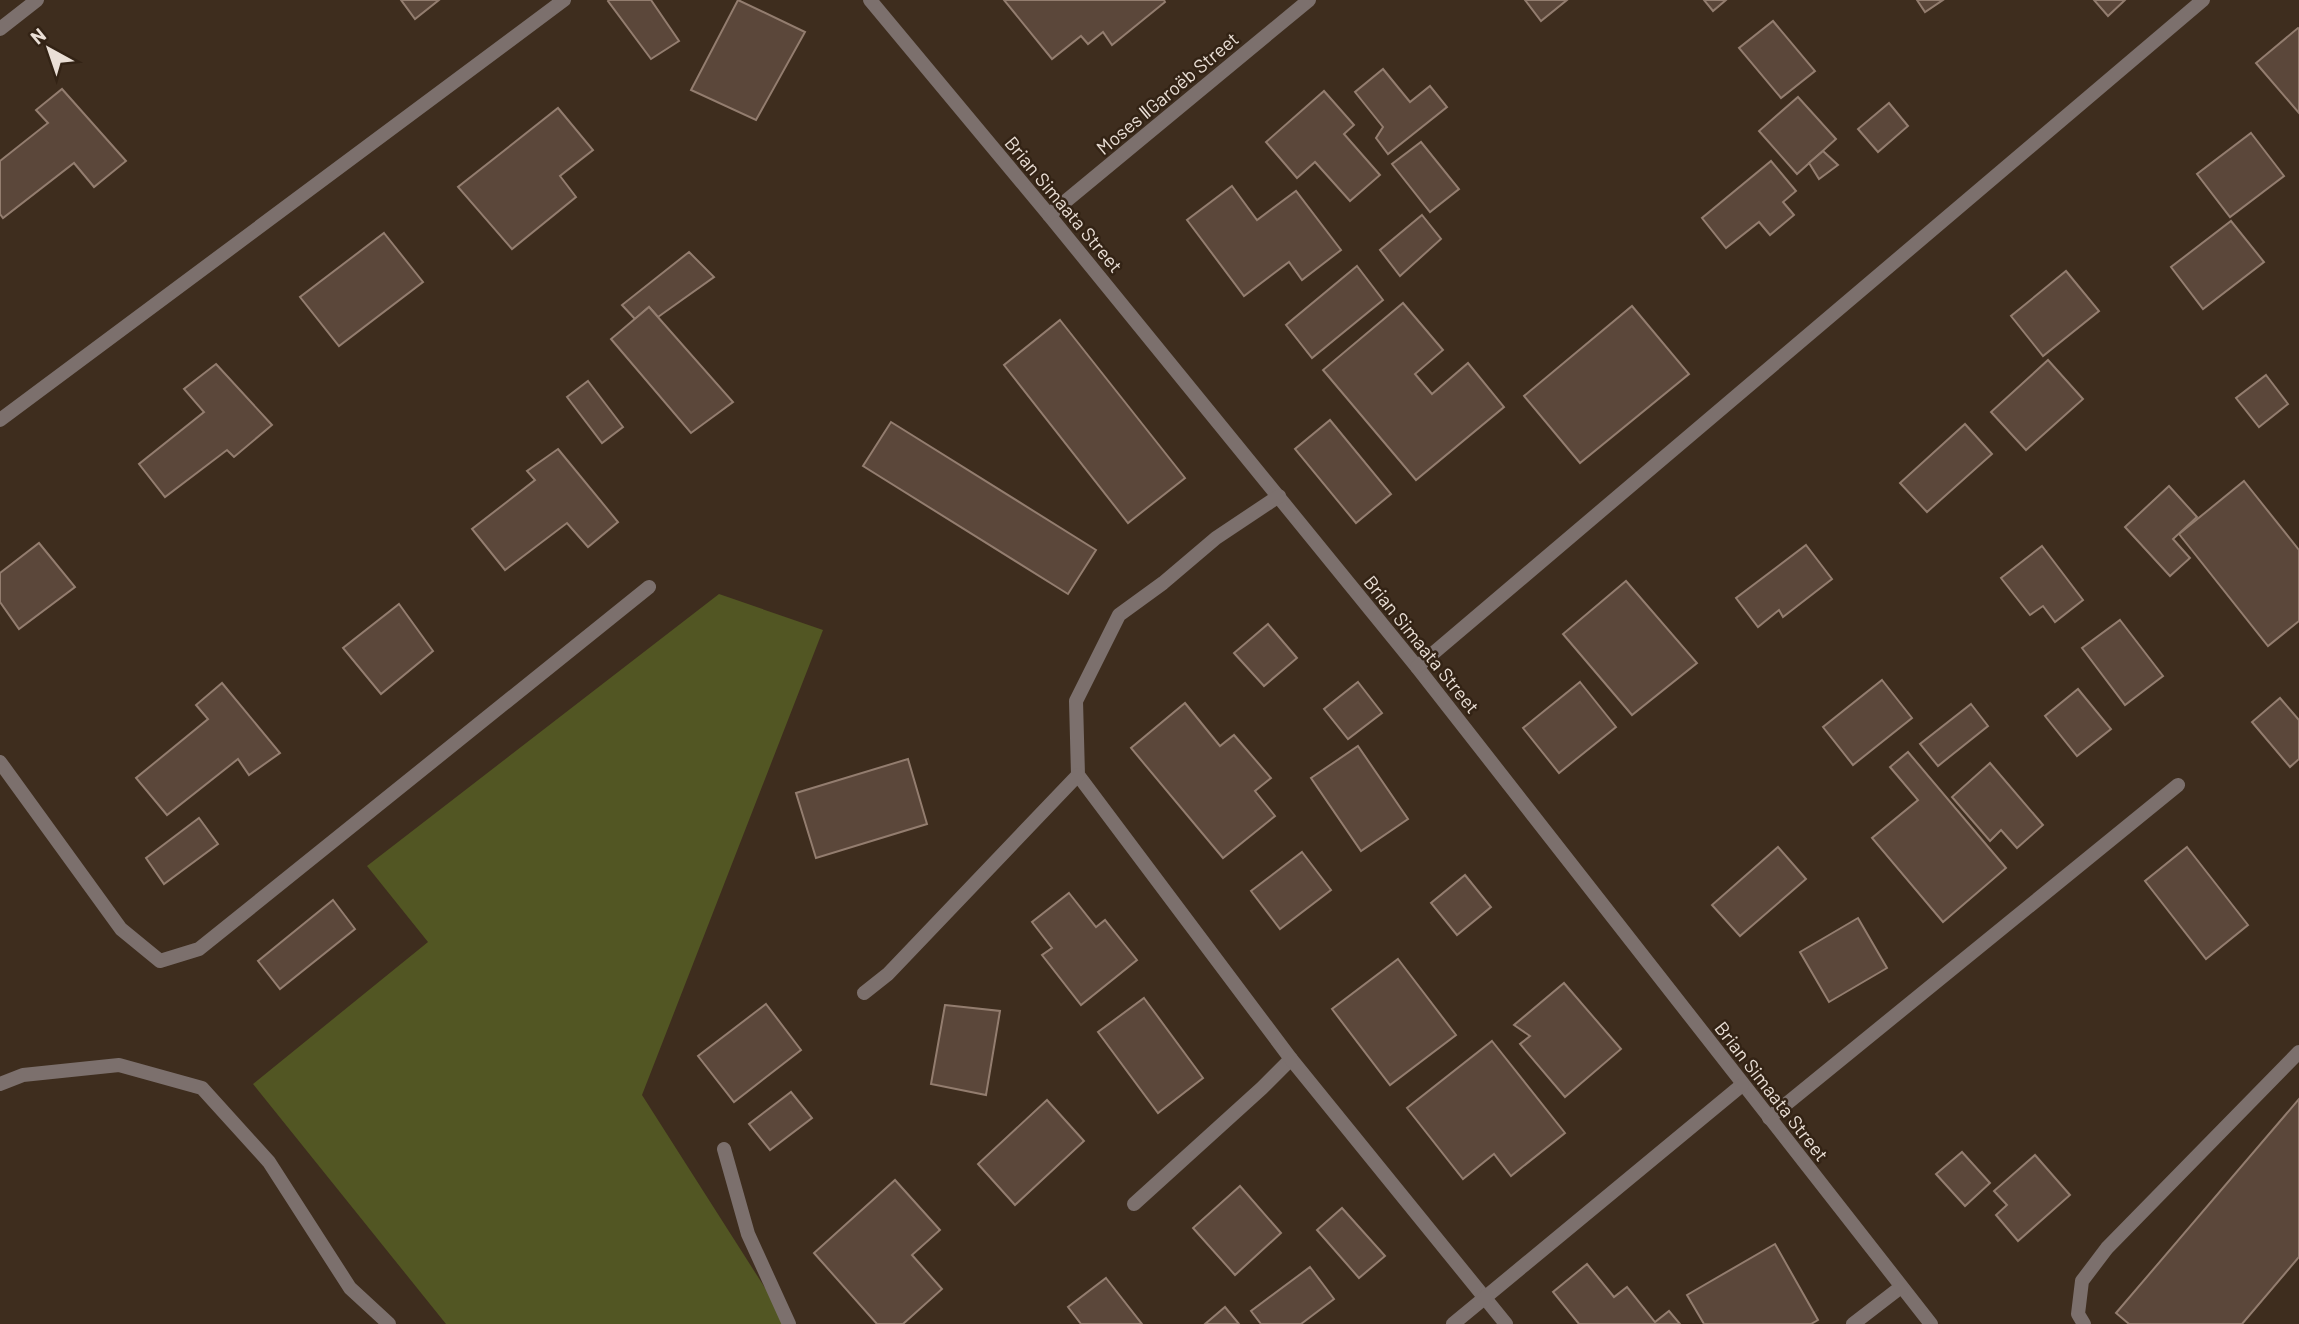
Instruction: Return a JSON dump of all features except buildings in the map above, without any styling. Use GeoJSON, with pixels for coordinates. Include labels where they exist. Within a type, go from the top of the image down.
{"type":"FeatureCollection","features":[{"type":"Feature","properties":{"kind":"street"},"geometry":{"type":"LineString","coordinates":[[0,29],[37,0]]}},
{"type":"Feature","properties":{"kind":"street"},"geometry":{"type":"LineString","coordinates":[[0,420],[564,0]]}},
{"type":"Feature","properties":{"kind":"street","name":"Brian Simaata Street"},"geometry":{"type":"LineString","coordinates":[[870,0],[1417,667],[1931,1324]]}},
{"type":"Feature","properties":{"kind":"street","name":"Moses ǁGaroëb Street"},"geometry":{"type":"LineString","coordinates":[[1049,215],[1309,0]]}},
{"type":"Feature","properties":{"kind":"street"},"geometry":{"type":"LineString","coordinates":[[1417,667],[2203,0]]}},
{"type":"Feature","properties":{"kind":"street"},"geometry":{"type":"LineString","coordinates":[[1279,496],[1216,538],[1163,583],[1119,615],[1076,701],[1078,775],[1291,1059],[1506,1324]]}},
{"type":"Feature","properties":{"kind":"street"},"geometry":{"type":"LineString","coordinates":[[0,762],[121,929],[160,961],[199,949],[649,587]]}},
{"type":"Feature","properties":{"kind":"street"},"geometry":{"type":"LineString","coordinates":[[864,993],[888,974],[1078,775]]}},
{"type":"Feature","properties":{"kind":"street"},"geometry":{"type":"LineString","coordinates":[[1769,1118],[2178,785]]}},
{"type":"Feature","properties":{"kind":"street"},"geometry":{"type":"LineString","coordinates":[[2084,1324],[2078,1314],[2082,1281],[2107,1248],[2299,1052]]}},
{"type":"Feature","properties":{"kind":"street"},"geometry":{"type":"LineString","coordinates":[[1134,1204],[1291,1059]]}},
{"type":"Feature","properties":{"kind":"street"},"geometry":{"type":"LineString","coordinates":[[0,1084],[23,1075],[119,1065],[202,1088],[269,1162],[350,1288],[389,1324]]}},
{"type":"Feature","properties":{"kind":"street"},"geometry":{"type":"LineString","coordinates":[[1453,1324],[1742,1085]]}},
{"type":"Feature","properties":{"kind":"street"},"geometry":{"type":"LineString","coordinates":[[724,1149],[748,1234],[789,1324]]}},
{"type":"Feature","properties":{"kind":"street"},"geometry":{"type":"LineString","coordinates":[[1853,1324],[1901,1287]]}},
{"type":"Feature","properties":{"kind":"green space"},"geometry":{"type":"Polygon","coordinates":[[[719,594],[823,630],[642,1095],[788,1324],[446,1324],[253,1084],[428,942],[367,866],[719,594]]]}}]}
